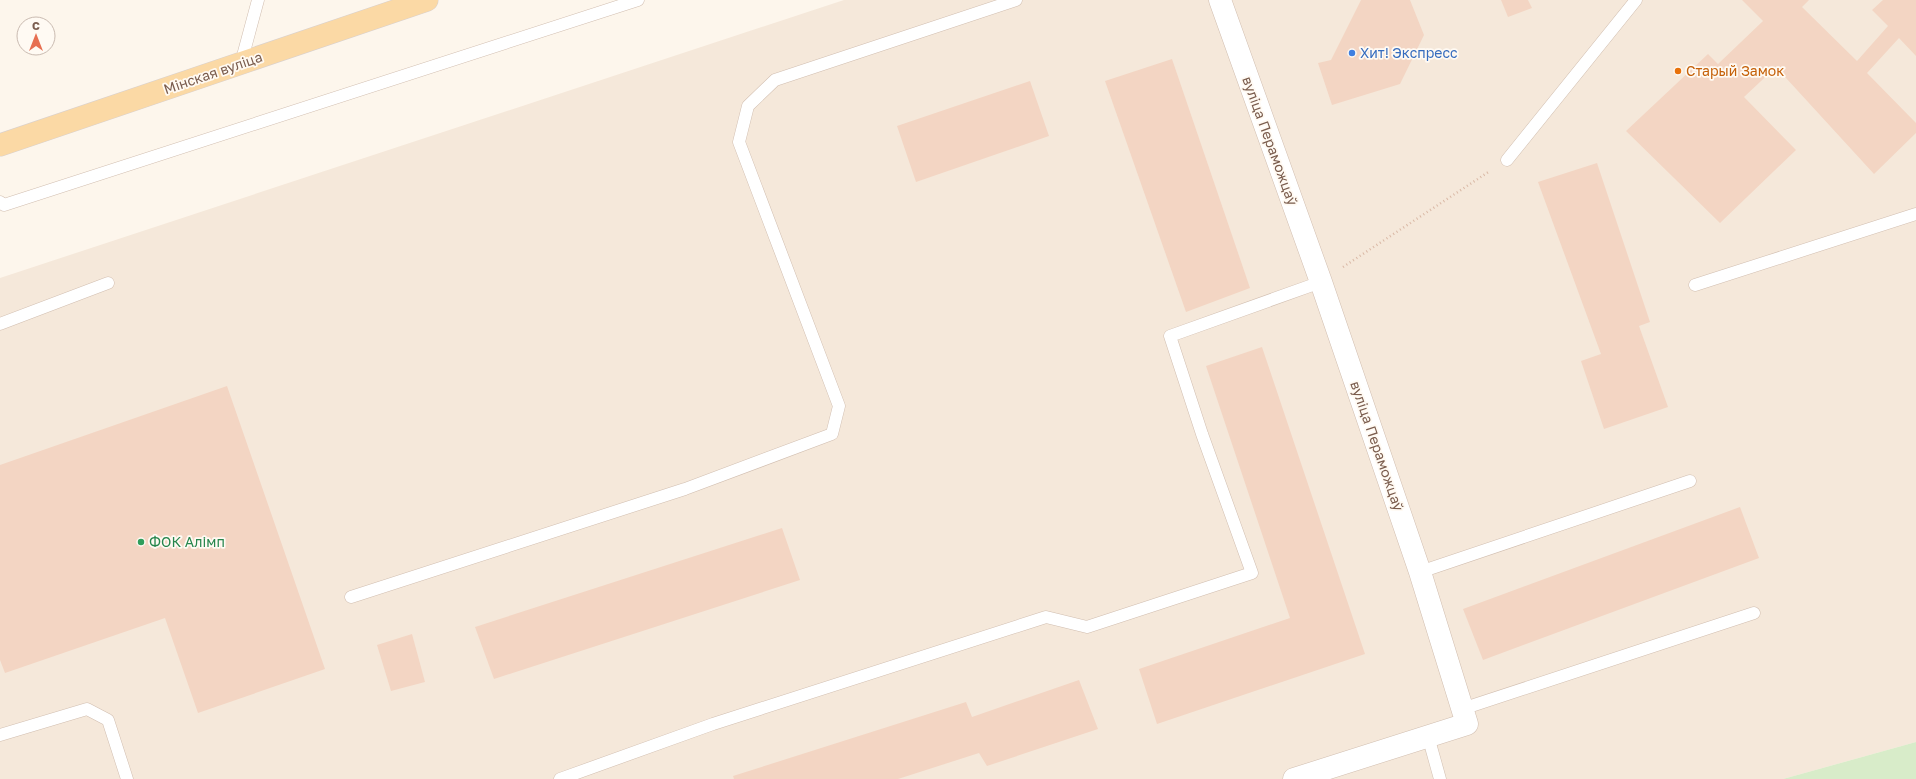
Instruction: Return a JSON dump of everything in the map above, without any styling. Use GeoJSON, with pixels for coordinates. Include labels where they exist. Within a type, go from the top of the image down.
{"type":"FeatureCollection","features":[{"type":"Feature","properties":{"kind":"main road","name":"Мінская вуліца"},"geometry":{"type":"LineString","coordinates":[[0,145],[427,0]]}},
{"type":"Feature","properties":{"kind":"street","name":"вуліца Пераможцаў"},"geometry":{"type":"LineString","coordinates":[[1220,0],[1321,282],[1420,572],[1467,724],[1294,779]]}},
{"type":"Feature","properties":{"kind":"lane"},"geometry":{"type":"LineString","coordinates":[[240,63],[258,0]]}},
{"type":"Feature","properties":{"kind":"lane"},"geometry":{"type":"LineString","coordinates":[[0,202],[4,205],[638,0]]}},
{"type":"Feature","properties":{"kind":"lane"},"geometry":{"type":"LineString","coordinates":[[351,597],[685,489],[832,434],[840,406],[739,142],[748,106],[775,80],[1016,0]]}},
{"type":"Feature","properties":{"kind":"lane"},"geometry":{"type":"LineString","coordinates":[[1507,160],[1636,0]]}},
{"type":"Feature","properties":{"kind":"lane"},"geometry":{"type":"LineString","coordinates":[[1695,285],[1916,214]]}},
{"type":"Feature","properties":{"kind":"lane"},"geometry":{"type":"LineString","coordinates":[[560,779],[713,724],[1046,617],[1087,627],[1252,574],[1202,434],[1170,336],[1321,282]]}},
{"type":"Feature","properties":{"kind":"lane"},"geometry":{"type":"LineString","coordinates":[[0,324],[108,283]]}},
{"type":"Feature","properties":{"kind":"lane"},"geometry":{"type":"LineString","coordinates":[[1420,572],[1690,481]]}},
{"type":"Feature","properties":{"kind":"lane"},"geometry":{"type":"LineString","coordinates":[[1462,709],[1754,613]]}},
{"type":"Feature","properties":{"kind":"lane"},"geometry":{"type":"LineString","coordinates":[[0,735],[87,709],[108,720],[127,779]]}},
{"type":"Feature","properties":{"kind":"lane"},"geometry":{"type":"LineString","coordinates":[[1428,736],[1440,779]]}},
{"type":"Feature","properties":{"kind":"path"},"geometry":{"type":"LineString","coordinates":[[1321,282],[1507,160]]}},
{"type":"Feature","properties":{"kind":"shaded area"},"geometry":{"type":"Polygon","coordinates":[[[844,0],[1916,0],[1916,742],[1783,779],[0,779],[0,278],[844,0]]]}},
{"type":"Feature","properties":{"kind":"green space"},"geometry":{"type":"Polygon","coordinates":[[[1916,742],[1916,779],[1783,779],[1916,742]]]}},
{"type":"Feature","properties":{"kind":"building"},"geometry":{"type":"Polygon","coordinates":[[[1361,0],[1410,0],[1424,35],[1400,84],[1332,105],[1318,63],[1331,60],[1361,0]]]}},
{"type":"Feature","properties":{"kind":"building"},"geometry":{"type":"Polygon","coordinates":[[[1501,0],[1528,0],[1532,8],[1508,17],[1501,0]]]}},
{"type":"Feature","properties":{"kind":"building"},"geometry":{"type":"Polygon","coordinates":[[[1742,0],[1809,0],[1802,7],[1857,61],[1888,26],[1872,10],[1883,0],[1916,0],[1916,56],[1899,38],[1867,73],[1916,123],[1916,133],[1874,174],[1776,67],[1744,97],[1796,150],[1720,223],[1626,131],[1708,54],[1718,64],[1763,21],[1742,0]]]}},
{"type":"Feature","properties":{"kind":"building"},"geometry":{"type":"Polygon","coordinates":[[[1172,59],[1250,288],[1186,312],[1105,81],[1172,59]]]}},
{"type":"Feature","properties":{"kind":"building"},"geometry":{"type":"Polygon","coordinates":[[[1030,81],[1049,136],[916,182],[897,126],[1030,81]]]}},
{"type":"Feature","properties":{"kind":"building"},"geometry":{"type":"Polygon","coordinates":[[[1597,163],[1650,322],[1639,326],[1668,407],[1604,429],[1581,361],[1601,354],[1538,182],[1597,163]]]}},
{"type":"Feature","properties":{"kind":"building"},"geometry":{"type":"Polygon","coordinates":[[[1262,347],[1365,654],[1157,724],[1139,669],[1290,618],[1206,366],[1262,347]]]}},
{"type":"Feature","properties":{"kind":"building","name":"ФОК Алімп"},"geometry":{"type":"Polygon","coordinates":[[[227,386],[325,669],[198,713],[165,618],[5,673],[0,660],[0,465],[227,386]]]}},
{"type":"Feature","properties":{"kind":"building"},"geometry":{"type":"Polygon","coordinates":[[[1740,507],[1759,558],[1483,660],[1463,609],[1740,507]]]}},
{"type":"Feature","properties":{"kind":"building"},"geometry":{"type":"Polygon","coordinates":[[[782,528],[800,580],[494,679],[475,627],[782,528]]]}},
{"type":"Feature","properties":{"kind":"building"},"geometry":{"type":"Polygon","coordinates":[[[412,634],[425,682],[391,691],[377,645],[412,634]]]}},
{"type":"Feature","properties":{"kind":"building"},"geometry":{"type":"Polygon","coordinates":[[[1079,680],[1098,729],[987,766],[979,753],[898,779],[734,779],[733,776],[966,702],[972,717],[1079,680]]]}},
{"type":"Feature","properties":{"kind":"place","name":"Хит! Экспресс"},"geometry":{"type":"Point","coordinates":[1352,53]}},
{"type":"Feature","properties":{"kind":"place","name":"Старый Замок"},"geometry":{"type":"Point","coordinates":[1678,71]}},
{"type":"Feature","properties":{"kind":"place","name":"ФОК Алімп"},"geometry":{"type":"Point","coordinates":[141,542]}}]}
